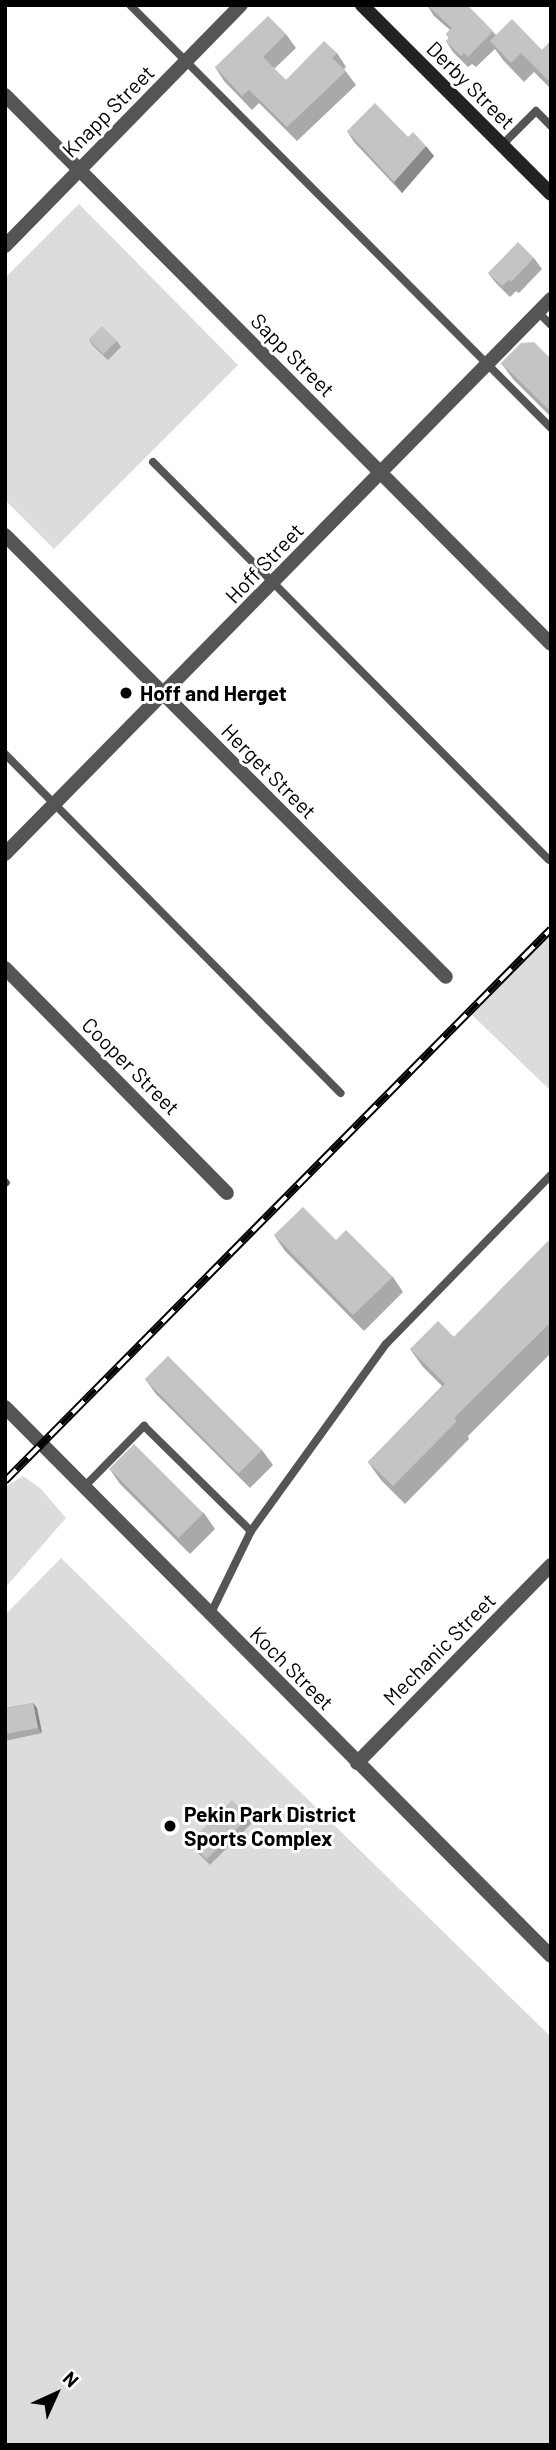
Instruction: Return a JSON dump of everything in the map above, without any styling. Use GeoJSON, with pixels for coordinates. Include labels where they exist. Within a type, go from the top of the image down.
{"type":"FeatureCollection","features":[{"type":"Feature","properties":{"kind":"main road","name":"Derby Street"},"geometry":{"type":"LineString","coordinates":[[362,5],[551,194]]}},
{"type":"Feature","properties":{"kind":"street","name":"Knapp Street"},"geometry":{"type":"LineString","coordinates":[[5,246],[241,5]]}},
{"type":"Feature","properties":{"kind":"street","name":"Sapp Street"},"geometry":{"type":"LineString","coordinates":[[5,95],[551,644]]}},
{"type":"Feature","properties":{"kind":"street","name":"Hoff Street"},"geometry":{"type":"LineString","coordinates":[[5,854],[274,584],[551,299]]}},
{"type":"Feature","properties":{"kind":"street","name":"Herget Street"},"geometry":{"type":"LineString","coordinates":[[5,534],[446,976]]}},
{"type":"Feature","properties":{"kind":"street","name":"Cooper Street"},"geometry":{"type":"LineString","coordinates":[[5,968],[227,1193]]}},
{"type":"Feature","properties":{"kind":"street","name":"Koch Street"},"geometry":{"type":"LineString","coordinates":[[5,1407],[356,1763],[548,1948]]}},
{"type":"Feature","properties":{"kind":"street","name":"Mechanic Street"},"geometry":{"type":"LineString","coordinates":[[356,1763],[551,1565]]}},
{"type":"Feature","properties":{"kind":"lane"},"geometry":{"type":"LineString","coordinates":[[130,5],[551,428]]}},
{"type":"Feature","properties":{"kind":"lane"},"geometry":{"type":"LineString","coordinates":[[502,145],[536,111],[551,126]]}},
{"type":"Feature","properties":{"kind":"lane"},"geometry":{"type":"LineString","coordinates":[[538,312],[551,325]]}},
{"type":"Feature","properties":{"kind":"lane"},"geometry":{"type":"LineString","coordinates":[[153,461],[549,860]]}},
{"type":"Feature","properties":{"kind":"lane"},"geometry":{"type":"LineString","coordinates":[[5,754],[340,1093]]}},
{"type":"Feature","properties":{"kind":"lane"},"geometry":{"type":"LineString","coordinates":[[210,1615],[251,1531],[386,1344],[551,1175]]}},
{"type":"Feature","properties":{"kind":"lane"},"geometry":{"type":"LineString","coordinates":[[84,1487],[144,1426],[251,1531]]}},
{"type":"Feature","properties":{"kind":"shaded area"},"geometry":{"type":"Polygon","coordinates":[[[79,204],[238,365],[54,549],[5,500],[5,278],[79,204]]]}},
{"type":"Feature","properties":{"kind":"shaded area"},"geometry":{"type":"Polygon","coordinates":[[[551,935],[551,1091],[472,1015],[551,935]]]}},
{"type":"Feature","properties":{"kind":"shaded area"},"geometry":{"type":"Polygon","coordinates":[[[23,1476],[40,1488],[66,1518],[5,1588],[5,1487],[23,1476]]]}},
{"type":"Feature","properties":{"kind":"shaded area","name":"Pekin Park District Sports Complex"},"geometry":{"type":"Polygon","coordinates":[[[61,1558],[551,2037],[551,2445],[5,2445],[5,1615],[61,1558]]]}},
{"type":"Feature","properties":{"kind":"building"},"geometry":{"type":"Polygon","coordinates":[[[427,5],[467,5],[493,31],[468,57],[464,53],[461,56],[446,41],[449,38],[446,34],[452,28],[427,5]]]}},
{"type":"Feature","properties":{"kind":"building"},"geometry":{"type":"Polygon","coordinates":[[[268,16],[286,34],[263,57],[286,80],[324,41],[337,53],[332,58],[346,71],[287,127],[249,90],[242,96],[215,67],[268,16]]]}},
{"type":"Feature","properties":{"kind":"building"},"geometry":{"type":"Polygon","coordinates":[[[512,19],[542,50],[551,41],[551,83],[521,53],[511,63],[490,41],[512,19]]]}},
{"type":"Feature","properties":{"kind":"building"},"geometry":{"type":"Polygon","coordinates":[[[375,103],[408,137],[413,132],[426,146],[394,182],[347,131],[375,103]]]}},
{"type":"Feature","properties":{"kind":"building"},"geometry":{"type":"Polygon","coordinates":[[[518,242],[534,258],[511,282],[509,280],[502,286],[488,273],[518,242]]]}},
{"type":"Feature","properties":{"kind":"building"},"geometry":{"type":"Polygon","coordinates":[[[102,326],[117,341],[103,354],[89,339],[102,326]]]}},
{"type":"Feature","properties":{"kind":"building"},"geometry":{"type":"Polygon","coordinates":[[[534,342],[551,359],[551,412],[501,363],[521,343],[534,342]]]}},
{"type":"Feature","properties":{"kind":"building"},"geometry":{"type":"Polygon","coordinates":[[[303,1207],[336,1240],[346,1230],[393,1277],[353,1315],[274,1235],[303,1207]]]}},
{"type":"Feature","properties":{"kind":"building"},"geometry":{"type":"Polygon","coordinates":[[[548,1241],[551,1243],[551,1322],[454,1418],[457,1421],[393,1486],[368,1462],[445,1384],[410,1349],[438,1321],[454,1337],[548,1241]]]}},
{"type":"Feature","properties":{"kind":"building"},"geometry":{"type":"Polygon","coordinates":[[[168,1356],[262,1450],[239,1473],[145,1379],[168,1356]]]}},
{"type":"Feature","properties":{"kind":"building"},"geometry":{"type":"Polygon","coordinates":[[[134,1444],[203,1513],[179,1538],[109,1469],[134,1444]]]}},
{"type":"Feature","properties":{"kind":"building"},"geometry":{"type":"Polygon","coordinates":[[[33,1703],[38,1728],[5,1734],[5,1708],[33,1703]]]}},
{"type":"Feature","properties":{"kind":"building"},"geometry":{"type":"Polygon","coordinates":[[[232,1800],[249,1817],[207,1859],[190,1842],[232,1800]]]}},
{"type":"Feature","properties":{"kind":"railway"},"geometry":{"type":"LineString","coordinates":[[5,1481],[551,929]]}},
{"type":"Feature","properties":{"kind":"place","name":"Hoff and Herget"},"geometry":{"type":"Point","coordinates":[126,693]}},
{"type":"Feature","properties":{"kind":"place","name":"Pekin Park District Sports Complex"},"geometry":{"type":"Point","coordinates":[170,1826]}}]}
